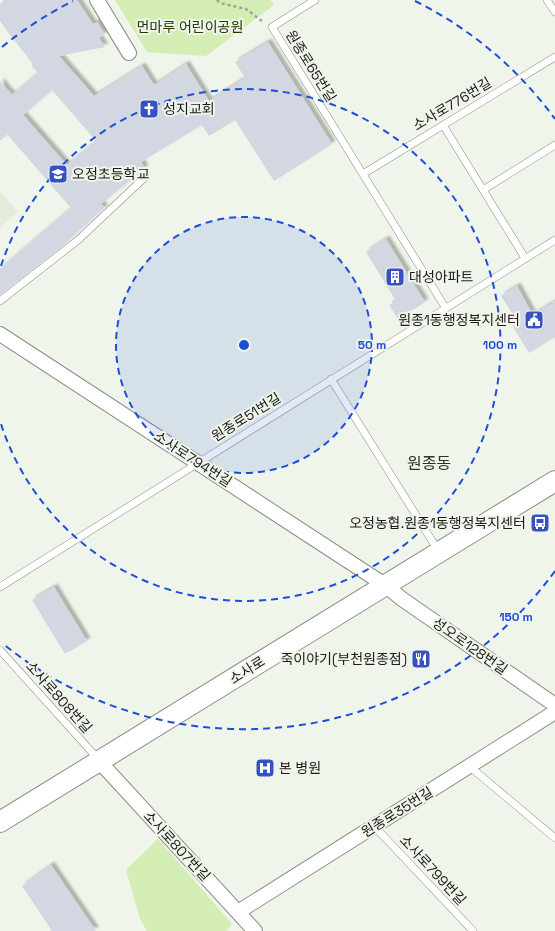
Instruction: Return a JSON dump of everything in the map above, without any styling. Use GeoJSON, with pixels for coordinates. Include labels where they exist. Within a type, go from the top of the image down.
{"type":"FeatureCollection","features":[{"type":"Feature","properties":{"kind":"street"},"geometry":{"type":"LineString","coordinates":[[97,0],[129,53]]}},
{"type":"Feature","properties":{"kind":"street","name":"소사로794번길"},"geometry":{"type":"LineString","coordinates":[[0,334],[385,585]]}},
{"type":"Feature","properties":{"kind":"street","name":"소사로"},"geometry":{"type":"LineString","coordinates":[[0,822],[555,481]]}},
{"type":"Feature","properties":{"kind":"street","name":"성오로128번길"},"geometry":{"type":"LineString","coordinates":[[385,585],[402,599],[555,705]]}},
{"type":"Feature","properties":{"kind":"street","name":"원종로35번길"},"geometry":{"type":"LineString","coordinates":[[238,912],[555,712]]}},
{"type":"Feature","properties":{"kind":"street","name":"소사로807번길"},"geometry":{"type":"LineString","coordinates":[[99,761],[255,931]]}},
{"type":"Feature","properties":{"kind":"lane","name":"원종로65번길"},"geometry":{"type":"LineString","coordinates":[[315,0],[272,27],[363,174]]}},
{"type":"Feature","properties":{"kind":"lane"},"geometry":{"type":"LineString","coordinates":[[547,0],[555,12]]}},
{"type":"Feature","properties":{"kind":"lane","name":"소사로776번길"},"geometry":{"type":"LineString","coordinates":[[363,174],[555,57]]}},
{"type":"Feature","properties":{"kind":"lane"},"geometry":{"type":"LineString","coordinates":[[443,125],[525,258]]}},
{"type":"Feature","properties":{"kind":"lane"},"geometry":{"type":"LineString","coordinates":[[483,190],[555,145]]}},
{"type":"Feature","properties":{"kind":"lane"},"geometry":{"type":"LineString","coordinates":[[363,174],[445,307]]}},
{"type":"Feature","properties":{"kind":"lane"},"geometry":{"type":"LineString","coordinates":[[0,301],[78,240],[143,179]]}},
{"type":"Feature","properties":{"kind":"lane","name":"원종로51번길"},"geometry":{"type":"LineString","coordinates":[[0,587],[445,307],[555,240]]}},
{"type":"Feature","properties":{"kind":"lane"},"geometry":{"type":"LineString","coordinates":[[330,380],[440,552]]}},
{"type":"Feature","properties":{"kind":"lane","name":"소사로808번길"},"geometry":{"type":"LineString","coordinates":[[0,650],[99,761]]}},
{"type":"Feature","properties":{"kind":"lane"},"geometry":{"type":"LineString","coordinates":[[470,766],[555,838]]}},
{"type":"Feature","properties":{"kind":"lane","name":"소사로799번길"},"geometry":{"type":"LineString","coordinates":[[375,826],[473,931]]}},
{"type":"Feature","properties":{"kind":"path"},"geometry":{"type":"LineString","coordinates":[[217,0],[220,3],[246,9],[272,27]]}},
{"type":"Feature","properties":{"kind":"shaded area"},"geometry":{"type":"Polygon","coordinates":[[[0,191],[18,212],[0,228],[0,191]]]}},
{"type":"Feature","properties":{"kind":"green space","name":"먼마루 어린이공원"},"geometry":{"type":"Polygon","coordinates":[[[115,0],[271,0],[274,5],[206,56],[147,52],[115,0]]]}},
{"type":"Feature","properties":{"kind":"green space"},"geometry":{"type":"Polygon","coordinates":[[[158,839],[232,924],[226,931],[147,931],[140,919],[126,870],[158,839]]]}},
{"type":"Feature","properties":{"kind":"building"},"geometry":{"type":"Polygon","coordinates":[[[7,0],[77,0],[93,24],[97,22],[105,34],[99,38],[105,47],[59,56],[94,96],[142,66],[154,85],[186,64],[209,101],[245,78],[235,62],[268,42],[332,144],[274,181],[235,120],[209,136],[202,125],[141,162],[145,168],[101,204],[105,208],[55,252],[0,295],[0,269],[71,208],[7,134],[0,141],[0,81],[12,95],[38,73],[31,65],[33,64],[0,21],[0,4],[7,0]],[[52,90],[23,115],[67,165],[96,141],[52,90]]]}},
{"type":"Feature","properties":{"kind":"building","name":"대성아파트"},"geometry":{"type":"Polygon","coordinates":[[[386,239],[425,302],[398,319],[389,305],[396,301],[366,252],[386,239]]]}},
{"type":"Feature","properties":{"kind":"building","name":"원종1동행정복지센터"},"geometry":{"type":"Polygon","coordinates":[[[517,286],[533,315],[555,301],[555,337],[529,353],[510,322],[515,318],[501,296],[517,286]]]}},
{"type":"Feature","properties":{"kind":"building"},"geometry":{"type":"Polygon","coordinates":[[[54,587],[87,641],[65,654],[32,600],[54,587]]]}},
{"type":"Feature","properties":{"kind":"building"},"geometry":{"type":"Polygon","coordinates":[[[51,865],[96,931],[52,931],[22,886],[51,865]]]}},
{"type":"Feature","properties":{"kind":"place","name":"성지교회"},"geometry":{"type":"Point","coordinates":[149,109]}},
{"type":"Feature","properties":{"kind":"place","name":"오정초등학교"},"geometry":{"type":"Point","coordinates":[58,174]}},
{"type":"Feature","properties":{"kind":"place","name":"대성아파트"},"geometry":{"type":"Point","coordinates":[395,277]}},
{"type":"Feature","properties":{"kind":"place","name":"원종1동행정복지센터"},"geometry":{"type":"Point","coordinates":[534,320]}},
{"type":"Feature","properties":{"kind":"place","name":"오정농협.원종1동행정복지센터"},"geometry":{"type":"Point","coordinates":[540,523]}},
{"type":"Feature","properties":{"kind":"place","name":"죽이야기(부천원종점)"},"geometry":{"type":"Point","coordinates":[421,659]}},
{"type":"Feature","properties":{"kind":"place","name":"본 병원"},"geometry":{"type":"Point","coordinates":[265,768]}},
{"type":"Feature","properties":{"kind":"district","name":"원종동"},"geometry":{"type":"Point","coordinates":[429,463]}}]}
